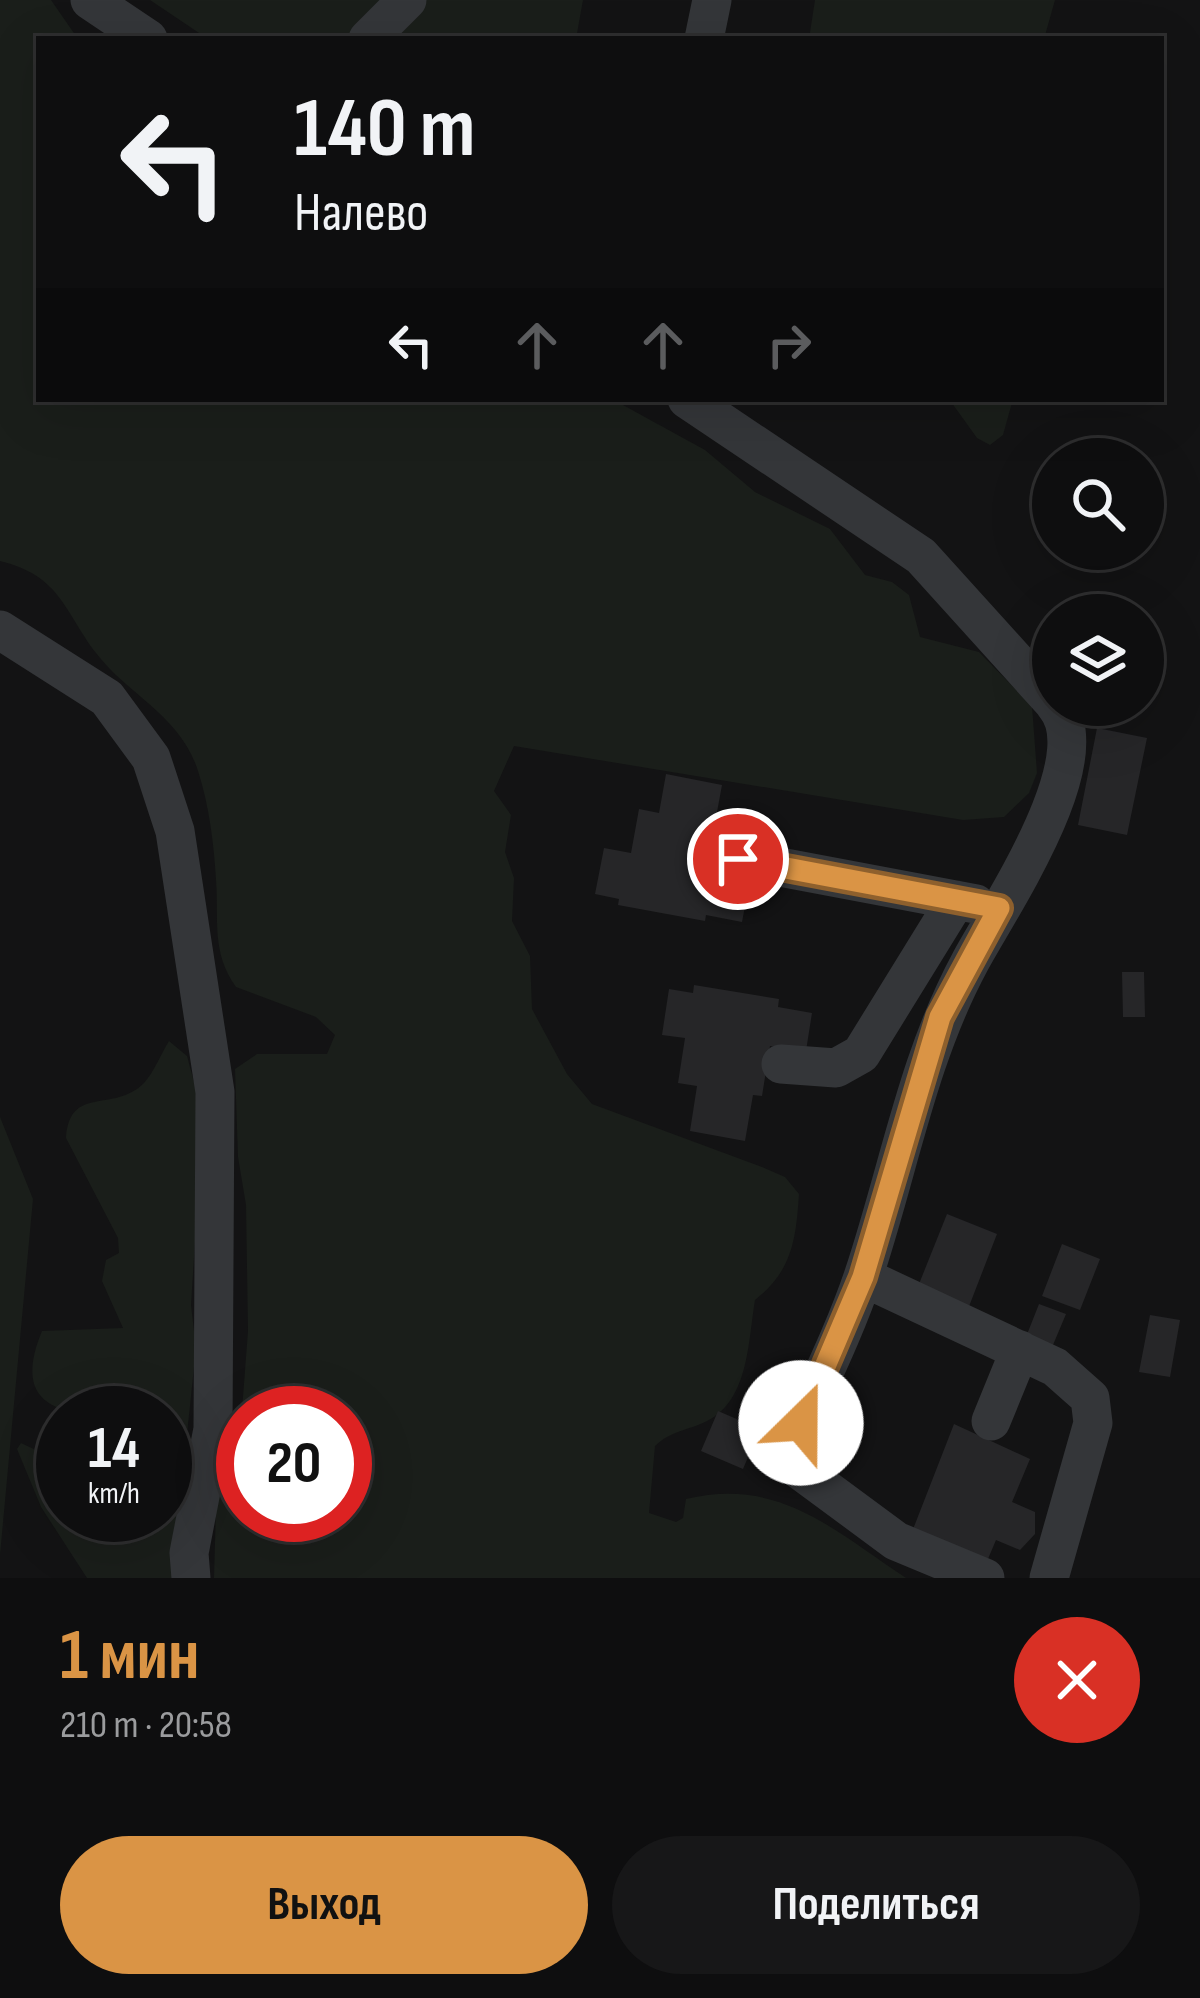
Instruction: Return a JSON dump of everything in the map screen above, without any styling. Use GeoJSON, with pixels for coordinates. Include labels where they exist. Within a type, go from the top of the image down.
{"type":"FeatureCollection","features":[{"type":"Feature","properties":{"kind":"street"},"geometry":{"type":"LineString","coordinates":[[89,0],[142,21]]}},
{"type":"Feature","properties":{"kind":"street"},"geometry":{"type":"LineString","coordinates":[[371,36],[407,0]]}},
{"type":"Feature","properties":{"kind":"street"},"geometry":{"type":"LineString","coordinates":[[705,36],[712,0]]}},
{"type":"Feature","properties":{"kind":"street"},"geometry":{"type":"LineString","coordinates":[[691,402],[921,556],[1032,680]]}},
{"type":"Feature","properties":{"kind":"street"},"geometry":{"type":"LineString","coordinates":[[0,630],[107,698],[151,758],[175,831],[215,1092],[213,1429],[189,1553],[191,1578]]}},
{"type":"Feature","properties":{"kind":"street"},"geometry":{"type":"LineString","coordinates":[[985,1578],[896,1541],[785,1459],[863,1277],[940,1017],[1055,804],[1068,755],[1065,726]]}},
{"type":"Feature","properties":{"kind":"street"},"geometry":{"type":"LineString","coordinates":[[738,859],[999,908]]}},
{"type":"Feature","properties":{"kind":"street"},"geometry":{"type":"LineString","coordinates":[[781,1064],[836,1068],[861,1054],[956,900]]}},
{"type":"Feature","properties":{"kind":"street"},"geometry":{"type":"LineString","coordinates":[[863,1277],[1055,1367],[1090,1398],[1093,1423],[1048,1578]]}},
{"type":"Feature","properties":{"kind":"street"},"geometry":{"type":"LineString","coordinates":[[991,1420],[1021,1350]]}},
{"type":"Feature","properties":{"kind":"shaded area"},"geometry":{"type":"Polygon","coordinates":[[[0,0],[51,0],[76,36],[36,36],[36,402],[617,402],[705,450],[755,492],[830,529],[865,575],[892,582],[909,595],[920,637],[979,652],[1032,706],[1037,773],[1029,793],[1004,817],[963,820],[514,746],[494,791],[511,815],[505,852],[514,878],[512,921],[530,956],[532,1009],[567,1074],[592,1104],[785,1177],[799,1194],[790,1253],[777,1278],[755,1300],[739,1385],[721,1411],[655,1446],[649,1513],[676,1522],[683,1518],[686,1499],[719,1494],[777,1501],[828,1526],[906,1578],[214,1578],[216,1507],[216,1542],[372,1542],[372,1386],[244,1386],[246,1205],[238,1157],[235,1069],[257,1054],[327,1054],[335,1035],[316,1017],[236,987],[219,948],[210,825],[190,752],[167,721],[109,668],[59,597],[36,576],[0,561],[0,0]]]}},
{"type":"Feature","properties":{"kind":"shaded area"},"geometry":{"type":"Polygon","coordinates":[[[150,0],[583,0],[577,36],[204,36],[150,0]]]}},
{"type":"Feature","properties":{"kind":"shaded area"},"geometry":{"type":"Polygon","coordinates":[[[815,0],[1055,0],[1045,36],[809,36],[815,0]]]}},
{"type":"Feature","properties":{"kind":"shaded area"},"geometry":{"type":"Polygon","coordinates":[[[951,402],[1012,402],[1003,435],[990,445],[977,438],[951,402]]]}},
{"type":"Feature","properties":{"kind":"shaded area"},"geometry":{"type":"Polygon","coordinates":[[[169,1041],[187,1056],[203,1116],[191,1305],[196,1348],[192,1386],[36,1387],[33,1364],[42,1331],[123,1328],[102,1281],[106,1260],[119,1253],[118,1238],[66,1138],[69,1121],[84,1105],[132,1092],[154,1068],[169,1041]]]}},
{"type":"Feature","properties":{"kind":"shaded area"},"geometry":{"type":"Polygon","coordinates":[[[0,1117],[33,1199],[0,1555],[0,1117]]]}},
{"type":"Feature","properties":{"kind":"shaded area"},"geometry":{"type":"Polygon","coordinates":[[[21,1443],[36,1450],[36,1495],[17,1449],[21,1443]]]}},
{"type":"Feature","properties":{"kind":"shaded area"},"geometry":{"type":"Polygon","coordinates":[[[64,1542],[176,1542],[172,1578],[87,1578],[64,1542]]]}},
{"type":"Feature","properties":{"kind":"building"},"geometry":{"type":"Polygon","coordinates":[[[1097,728],[1147,738],[1127,835],[1078,825],[1097,728]]]}},
{"type":"Feature","properties":{"kind":"building"},"geometry":{"type":"Polygon","coordinates":[[[666,774],[722,785],[715,823],[723,825],[712,879],[749,885],[742,922],[706,915],[705,921],[618,905],[619,899],[595,894],[604,848],[631,853],[639,809],[659,813],[666,774]]]}},
{"type":"Feature","properties":{"kind":"building"},"geometry":{"type":"Polygon","coordinates":[[[1122,972],[1144,972],[1145,1017],[1123,1017],[1122,972]]]}},
{"type":"Feature","properties":{"kind":"building"},"geometry":{"type":"Polygon","coordinates":[[[694,985],[779,999],[778,1007],[812,1013],[806,1051],[770,1046],[762,1096],[753,1095],[745,1141],[690,1131],[697,1086],[678,1083],[685,1038],[662,1035],[669,989],[693,993],[694,985]]]}},
{"type":"Feature","properties":{"kind":"building"},"geometry":{"type":"Polygon","coordinates":[[[947,1214],[997,1234],[968,1309],[917,1289],[947,1214]]]}},
{"type":"Feature","properties":{"kind":"building"},"geometry":{"type":"Polygon","coordinates":[[[1062,1244],[1100,1259],[1080,1310],[1042,1296],[1062,1244]]]}},
{"type":"Feature","properties":{"kind":"building"},"geometry":{"type":"Polygon","coordinates":[[[1039,1304],[1066,1314],[1050,1352],[1024,1342],[1039,1304]]]}},
{"type":"Feature","properties":{"kind":"building"},"geometry":{"type":"Polygon","coordinates":[[[1150,1315],[1180,1320],[1170,1377],[1139,1372],[1150,1315]]]}},
{"type":"Feature","properties":{"kind":"building"},"geometry":{"type":"Polygon","coordinates":[[[718,1411],[760,1429],[743,1469],[701,1451],[718,1411]]]}},
{"type":"Feature","properties":{"kind":"building"},"geometry":{"type":"Polygon","coordinates":[[[954,1424],[1030,1459],[1012,1502],[1035,1512],[1035,1534],[1020,1550],[996,1540],[985,1566],[910,1537],[954,1424]]]}},
{"type":"Feature","properties":{"kind":"route"},"geometry":{"type":"LineString","coordinates":[[738,859],[999,908],[940,1017],[863,1277],[801,1423]]}}]}
